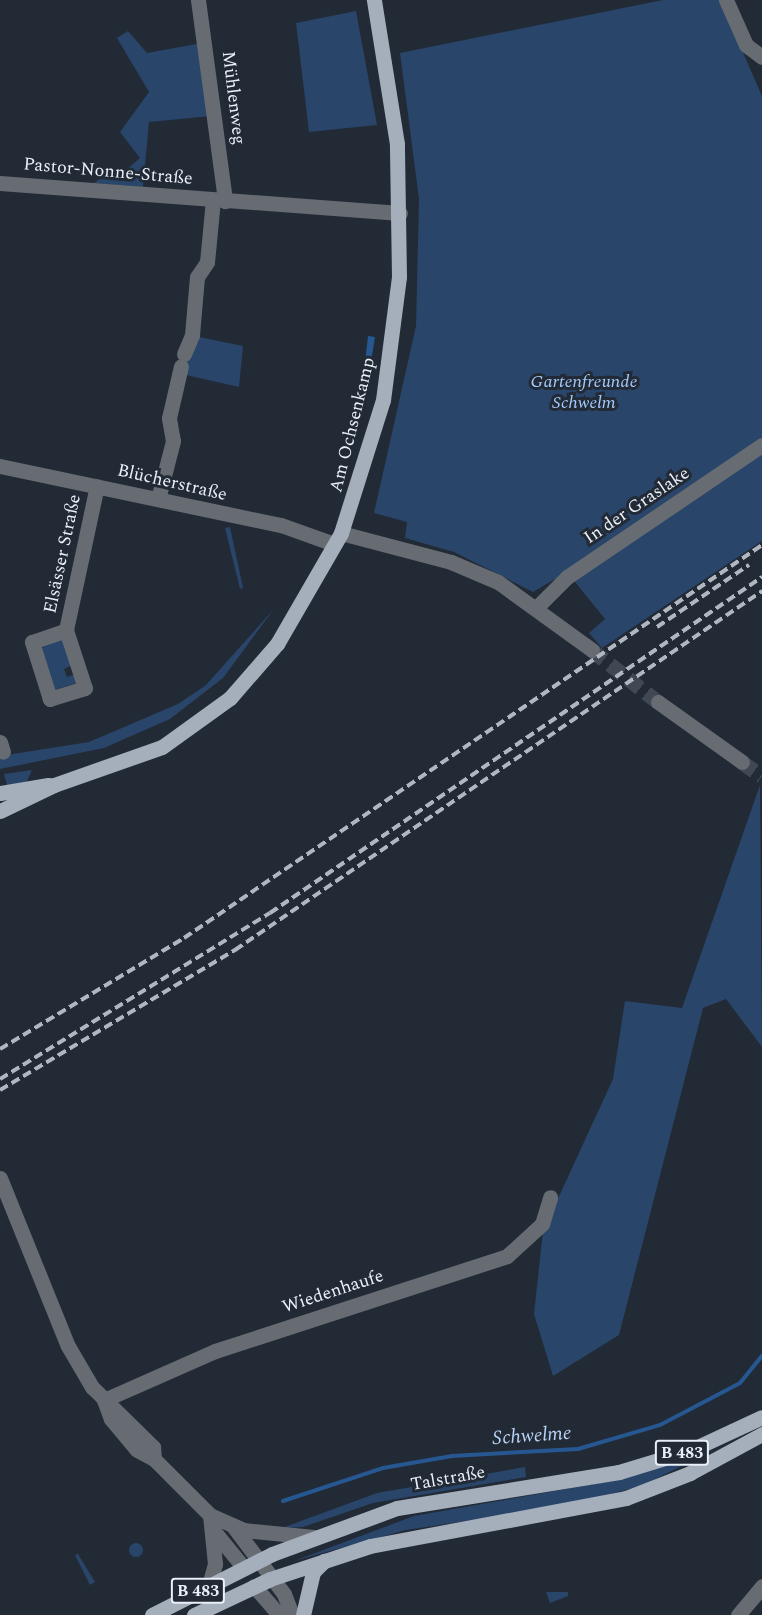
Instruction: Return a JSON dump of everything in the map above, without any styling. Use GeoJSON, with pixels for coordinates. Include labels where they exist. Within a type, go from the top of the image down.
{"type":"FeatureCollection","features":[{"type":"Feature","properties":{"kind":"main road","name":"Am Ochsenkamp"},"geometry":{"type":"LineString","coordinates":[[0,811],[54,785],[162,747],[230,698],[277,644],[338,538],[366,466],[386,384],[399,277],[400,213],[397,144],[374,0]]}},
{"type":"Feature","properties":{"kind":"main road","name":"Am Ochsenkamp"},"geometry":{"type":"LineString","coordinates":[[0,793],[54,785]]}},
{"type":"Feature","properties":{"kind":"main road","name":"Talstraße"},"geometry":{"type":"LineString","coordinates":[[152,1615],[259,1560],[314,1537],[397,1508],[642,1467],[762,1417]]}},
{"type":"Feature","properties":{"kind":"main road","name":"B 483"},"geometry":{"type":"LineString","coordinates":[[194,1615],[270,1579],[327,1558],[424,1535],[618,1501],[668,1483],[762,1434]]}},
{"type":"Feature","properties":{"kind":"main road"},"geometry":{"type":"LineString","coordinates":[[295,1615],[313,1572],[327,1558]]}},
{"type":"Feature","properties":{"kind":"main road"},"geometry":{"type":"LineString","coordinates":[[244,1568],[254,1586]]}},
{"type":"Feature","properties":{"kind":"street","name":"Mühlenweg"},"geometry":{"type":"LineString","coordinates":[[198,0],[219,200]]}},
{"type":"Feature","properties":{"kind":"street"},"geometry":{"type":"LineString","coordinates":[[726,0],[746,45],[762,57]]}},
{"type":"Feature","properties":{"kind":"street","name":"Pastor-Nonne-Straße"},"geometry":{"type":"LineString","coordinates":[[0,183],[400,213]]}},
{"type":"Feature","properties":{"kind":"street","name":"Pastor-Nonne-Straße"},"geometry":{"type":"LineString","coordinates":[[158,500],[173,441],[169,418],[183,360],[192,334],[197,277],[207,262],[219,200]]}},
{"type":"Feature","properties":{"kind":"street","name":"In der Graslake"},"geometry":{"type":"LineString","coordinates":[[538,606],[567,577],[762,445]]}},
{"type":"Feature","properties":{"kind":"street","name":"Blücherstraße"},"geometry":{"type":"LineString","coordinates":[[0,466],[451,562],[538,606],[592,650]]}},
{"type":"Feature","properties":{"kind":"street","name":"Elsässer Straße"},"geometry":{"type":"LineString","coordinates":[[66,630],[32,642],[50,699],[85,688],[66,630],[97,486]]}},
{"type":"Feature","properties":{"kind":"street"},"geometry":{"type":"LineString","coordinates":[[658,702],[742,762]]}},
{"type":"Feature","properties":{"kind":"street"},"geometry":{"type":"LineString","coordinates":[[0,1178],[68,1346],[104,1400],[153,1447],[154,1459],[211,1522],[244,1568]]}},
{"type":"Feature","properties":{"kind":"street","name":"Wiedenhaufe"},"geometry":{"type":"LineString","coordinates":[[104,1400],[215,1351],[507,1256],[542,1224],[550,1197]]}},
{"type":"Feature","properties":{"kind":"street"},"geometry":{"type":"LineString","coordinates":[[211,1522],[231,1523],[270,1535],[314,1537]]}},
{"type":"Feature","properties":{"kind":"street"},"geometry":{"type":"LineString","coordinates":[[209,1585],[216,1564],[211,1522]]}},
{"type":"Feature","properties":{"kind":"street"},"geometry":{"type":"LineString","coordinates":[[231,1523],[259,1560],[295,1615]]}},
{"type":"Feature","properties":{"kind":"street"},"geometry":{"type":"LineString","coordinates":[[254,1586],[277,1612],[295,1615]]}},
{"type":"Feature","properties":{"kind":"street"},"geometry":{"type":"LineString","coordinates":[[738,1615],[762,1586]]}},
{"type":"Feature","properties":{"kind":"green space","name":"Gartenfreunde Schwelm"},"geometry":{"type":"Polygon","coordinates":[[[663,0],[720,0],[762,96],[762,541],[602,648],[589,633],[605,619],[567,572],[533,592],[454,552],[405,538],[407,522],[374,513],[416,326],[419,199],[400,53],[663,0]]]}},
{"type":"Feature","properties":{"kind":"green space"},"geometry":{"type":"Polygon","coordinates":[[[356,11],[377,125],[309,132],[296,23],[356,11]]]}},
{"type":"Feature","properties":{"kind":"green space"},"geometry":{"type":"Polygon","coordinates":[[[128,31],[147,53],[202,43],[211,116],[149,122],[143,187],[94,183],[108,173],[114,180],[140,158],[120,132],[149,92],[117,38],[128,31]]]}},
{"type":"Feature","properties":{"kind":"green space"},"geometry":{"type":"Polygon","coordinates":[[[199,337],[243,346],[239,387],[186,375],[186,358],[199,337]]]}},
{"type":"Feature","properties":{"kind":"green space"},"geometry":{"type":"Polygon","coordinates":[[[230,527],[243,588],[240,589],[225,528],[230,527]]]}},
{"type":"Feature","properties":{"kind":"green space"},"geometry":{"type":"Polygon","coordinates":[[[274,609],[223,678],[170,719],[104,748],[0,769],[0,756],[89,742],[178,704],[206,685],[274,609]]]}},
{"type":"Feature","properties":{"kind":"green space"},"geometry":{"type":"Polygon","coordinates":[[[63,636],[73,665],[64,669],[67,677],[76,674],[76,683],[55,690],[40,649],[63,636]]]}},
{"type":"Feature","properties":{"kind":"green space"},"geometry":{"type":"Polygon","coordinates":[[[32,770],[27,781],[8,788],[4,774],[32,770]]]}},
{"type":"Feature","properties":{"kind":"green space"},"geometry":{"type":"Polygon","coordinates":[[[760,785],[762,1047],[726,999],[703,1008],[619,1335],[553,1376],[534,1314],[543,1231],[613,1079],[625,1001],[682,1008],[760,785]]]}},
{"type":"Feature","properties":{"kind":"green space"},"geometry":{"type":"Polygon","coordinates":[[[714,1450],[641,1486],[561,1507],[406,1530],[294,1561],[414,1516],[622,1479],[714,1450]]]}},
{"type":"Feature","properties":{"kind":"green space"},"geometry":{"type":"Polygon","coordinates":[[[525,1467],[526,1477],[373,1503],[303,1527],[282,1528],[377,1493],[525,1467]]]}},
{"type":"Feature","properties":{"kind":"green space"},"geometry":{"type":"Polygon","coordinates":[[[136,1543],[141,1545],[143,1550],[141,1555],[136,1557],[131,1555],[129,1550],[131,1545],[136,1543]]]}},
{"type":"Feature","properties":{"kind":"green space"},"geometry":{"type":"Polygon","coordinates":[[[78,1554],[95,1582],[90,1585],[75,1555],[78,1554]]]}},
{"type":"Feature","properties":{"kind":"green space"},"geometry":{"type":"Polygon","coordinates":[[[546,1592],[568,1592],[568,1596],[550,1603],[546,1592]]]}},
{"type":"Feature","properties":{"kind":"shaded area"},"geometry":{"type":"Polygon","coordinates":[[[368,336],[375,337],[371,362],[365,362],[368,336]]]}},
{"type":"Feature","properties":{"kind":"shaded area"},"geometry":{"type":"Polygon","coordinates":[[[364,368],[371,369],[366,405],[359,404],[364,368]]]}},
{"type":"Feature","properties":{"kind":"waterway","name":"Schwelme"},"geometry":{"type":"LineString","coordinates":[[283,1501],[383,1468],[452,1456],[578,1449],[660,1425],[740,1383],[762,1356]]}},
{"type":"Feature","properties":{"kind":"tunnel"},"geometry":{"type":"LineString","coordinates":[[592,650],[658,702]]}},
{"type":"Feature","properties":{"kind":"tunnel"},"geometry":{"type":"LineString","coordinates":[[742,762],[762,776]]}},
{"type":"Feature","properties":{"kind":"railway"},"geometry":{"type":"LineString","coordinates":[[0,1049],[184,938],[762,545]]}},
{"type":"Feature","properties":{"kind":"railway"},"geometry":{"type":"LineString","coordinates":[[657,627],[749,565]]}},
{"type":"Feature","properties":{"kind":"railway"},"geometry":{"type":"LineString","coordinates":[[0,1079],[270,913],[762,577]]}},
{"type":"Feature","properties":{"kind":"railway"},"geometry":{"type":"LineString","coordinates":[[0,1090],[235,950],[762,591]]}}]}
